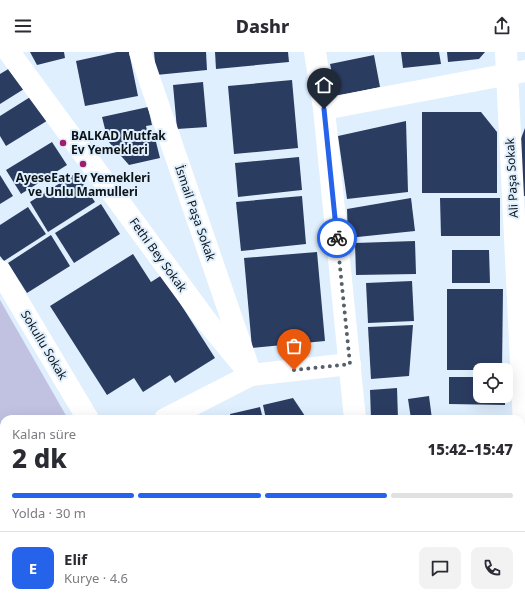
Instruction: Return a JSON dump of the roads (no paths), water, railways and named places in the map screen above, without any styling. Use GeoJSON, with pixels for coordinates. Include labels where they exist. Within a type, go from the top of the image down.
{"type":"FeatureCollection","features":[{"type":"Feature","properties":{"kind":"street","name":"Fethi Bey Sokak"},"geometry":{"type":"LineString","coordinates":[[9,52],[208,323],[251,375]]}},
{"type":"Feature","properties":{"kind":"street","name":"İsmail Paşa Sokak"},"geometry":{"type":"LineString","coordinates":[[140,52],[251,375]]}},
{"type":"Feature","properties":{"kind":"street"},"geometry":{"type":"LineString","coordinates":[[314,52],[324,109],[355,415]]}},
{"type":"Feature","properties":{"kind":"street","name":"Ali Paşa Sokak"},"geometry":{"type":"LineString","coordinates":[[506,52],[516,73],[524,415]]}},
{"type":"Feature","properties":{"kind":"street"},"geometry":{"type":"LineString","coordinates":[[324,109],[516,73]]}},
{"type":"Feature","properties":{"kind":"street","name":"Sokullu Sokak"},"geometry":{"type":"LineString","coordinates":[[0,271],[86,415]]}},
{"type":"Feature","properties":{"kind":"street"},"geometry":{"type":"LineString","coordinates":[[173,415],[251,375],[350,364]]}},
{"type":"Feature","properties":{"kind":"place","name":"BALKAD Mutfak Ev Yemekleri"},"geometry":{"type":"Point","coordinates":[63,143]}},
{"type":"Feature","properties":{"kind":"place","name":"AyeseEat Ev Yemekleri ve Unlu Mamulleri"},"geometry":{"type":"Point","coordinates":[83,164]}}]}
